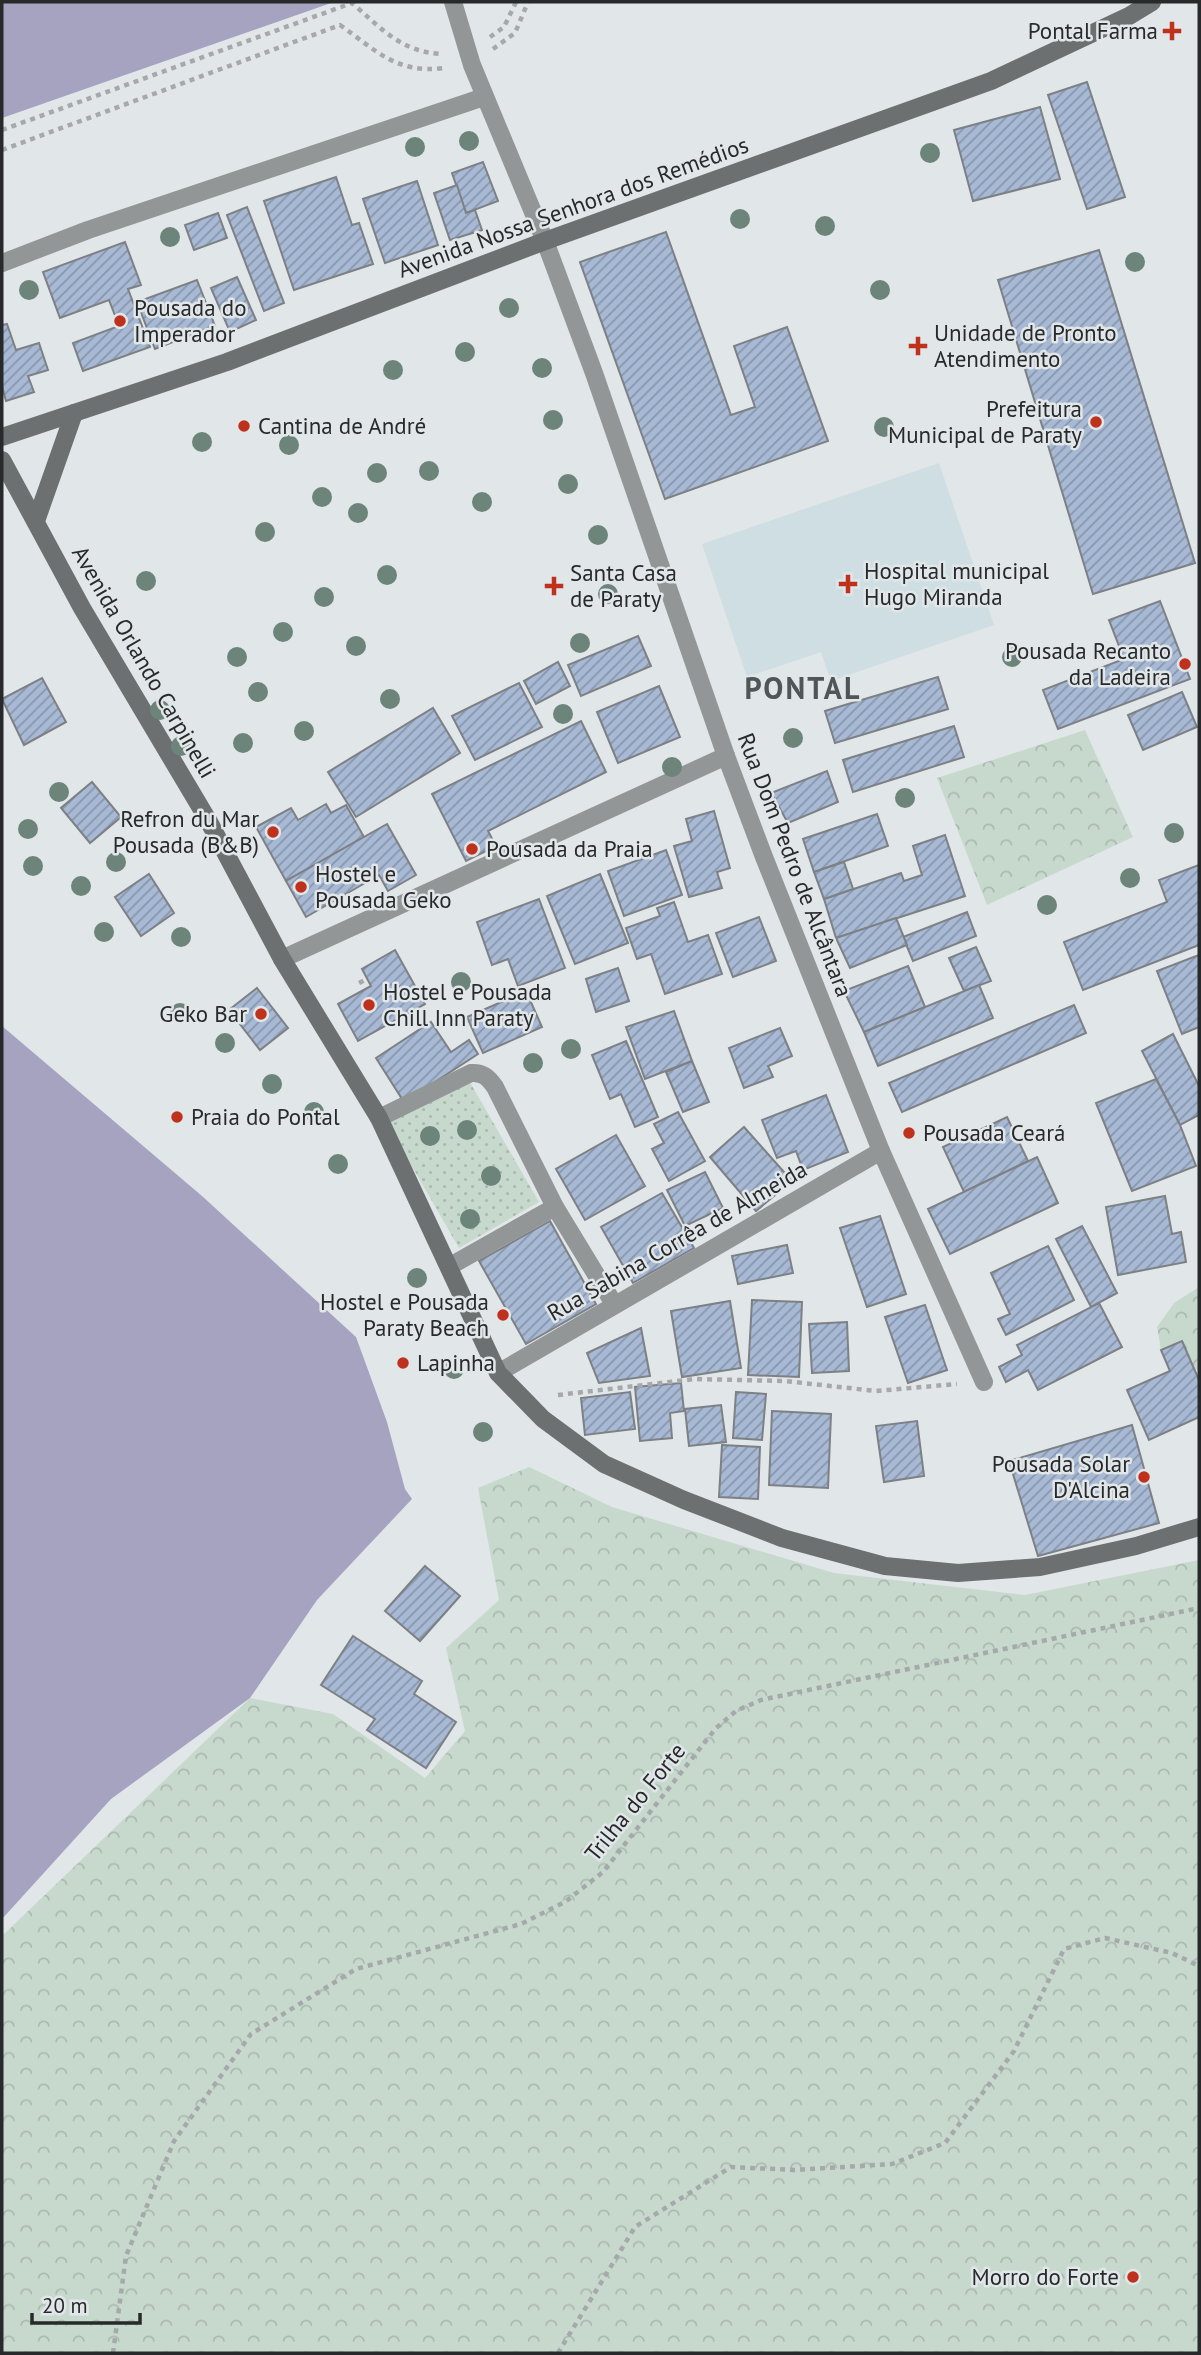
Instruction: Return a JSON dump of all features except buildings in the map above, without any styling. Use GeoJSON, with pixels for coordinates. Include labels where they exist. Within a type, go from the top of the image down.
{"type":"FeatureCollection","features":[{"type":"Feature","properties":{"kind":"street","name":"Rua Dom Pedro de Alcântara"},"geometry":{"type":"LineString","coordinates":[[453,2],[484,97],[545,241],[594,373],[726,756],[881,1151],[984,1382]]}},
{"type":"Feature","properties":{"kind":"street","name":"Avenida Nossa Senhora dos Remédios"},"geometry":{"type":"LineString","coordinates":[[2,437],[228,362],[545,241],[991,81],[1129,16],[1152,2]]}},
{"type":"Feature","properties":{"kind":"street"},"geometry":{"type":"LineString","coordinates":[[2,263],[88,230],[484,97]]}},
{"type":"Feature","properties":{"kind":"street"},"geometry":{"type":"LineString","coordinates":[[36,521],[74,413]]}},
{"type":"Feature","properties":{"kind":"street","name":"Avenida Orlando Carpinelli"},"geometry":{"type":"LineString","coordinates":[[2,460],[82,608],[208,820],[282,959],[379,1118],[498,1373],[542,1419],[604,1464],[684,1500],[782,1538],[885,1566],[958,1573],[1040,1567],[1136,1546],[1199,1527]]}},
{"type":"Feature","properties":{"kind":"street"},"geometry":{"type":"LineString","coordinates":[[282,959],[726,756]]}},
{"type":"Feature","properties":{"kind":"street"},"geometry":{"type":"LineString","coordinates":[[379,1118],[471,1073],[479,1072],[488,1078],[555,1208],[614,1304]]}},
{"type":"Feature","properties":{"kind":"street","name":"Rua Sabina Corrêa de Almeida"},"geometry":{"type":"LineString","coordinates":[[498,1373],[881,1151]]}},
{"type":"Feature","properties":{"kind":"street"},"geometry":{"type":"LineString","coordinates":[[450,1266],[555,1208]]}},
{"type":"Feature","properties":{"kind":"path"},"geometry":{"type":"LineString","coordinates":[[470,59],[504,27],[516,2]]}},
{"type":"Feature","properties":{"kind":"path"},"geometry":{"type":"LineString","coordinates":[[2,150],[340,24],[388,61],[423,71],[470,59],[515,33],[528,2]]}},
{"type":"Feature","properties":{"kind":"path"},"geometry":{"type":"LineString","coordinates":[[2,130],[352,3],[397,42],[425,53],[470,59]]}},
{"type":"Feature","properties":{"kind":"path"},"geometry":{"type":"LineString","coordinates":[[359,983],[367,979]]}},
{"type":"Feature","properties":{"kind":"path"},"geometry":{"type":"LineString","coordinates":[[522,1399],[695,1379],[785,1381],[876,1391],[984,1382]]}},
{"type":"Feature","properties":{"kind":"path","name":"Trilha do Forte"},"geometry":{"type":"LineString","coordinates":[[113,2353],[126,2256],[174,2141],[251,2034],[356,1969],[521,1924],[565,1902],[603,1872],[716,1728],[736,1711],[761,1700],[1199,1608]]}},
{"type":"Feature","properties":{"kind":"path"},"geometry":{"type":"LineString","coordinates":[[558,2353],[635,2227],[731,2167],[794,2170],[892,2164],[945,2143],[1014,2051],[1065,1949],[1105,1938],[1172,1953],[1199,1966]]}},
{"type":"Feature","properties":{"kind":"shaded area"},"geometry":{"type":"Polygon","coordinates":[[[2,2],[334,2],[2,118],[2,2]]]}},
{"type":"Feature","properties":{"kind":"shaded area","name":"Hospital municipal Hugo Miranda"},"geometry":{"type":"Polygon","coordinates":[[[939,463],[994,625],[831,681],[821,652],[747,677],[702,544],[939,463]]]}},
{"type":"Feature","properties":{"kind":"shaded area"},"geometry":{"type":"Polygon","coordinates":[[[2,1026],[202,1196],[356,1337],[387,1422],[405,1489],[412,1499],[317,1600],[250,1698],[111,1799],[2,1919],[2,1026]]]}},
{"type":"Feature","properties":{"kind":"green space"},"geometry":{"type":"Polygon","coordinates":[[[1085,730],[1133,837],[987,905],[937,778],[1085,730]]]}},
{"type":"Feature","properties":{"kind":"green space"},"geometry":{"type":"Polygon","coordinates":[[[467,1077],[539,1202],[459,1248],[387,1123],[467,1077]]]}},
{"type":"Feature","properties":{"kind":"green space"},"geometry":{"type":"Polygon","coordinates":[[[1199,1287],[1199,1369],[1195,1370],[1182,1341],[1161,1350],[1157,1327],[1174,1303],[1199,1287]]]}},
{"type":"Feature","properties":{"kind":"green space"},"geometry":{"type":"Polygon","coordinates":[[[529,1467],[612,1507],[834,1573],[1025,1595],[1199,1560],[1199,2353],[2,2353],[2,1936],[250,1698],[333,1714],[425,1778],[465,1731],[446,1648],[499,1600],[478,1488],[529,1467]]]}},
{"type":"Feature","properties":{"kind":"place","name":"Pontal Farma"},"geometry":{"type":"Point","coordinates":[1172,31]}},
{"type":"Feature","properties":{"kind":"place","name":"Pousada do Imperador"},"geometry":{"type":"Point","coordinates":[120,321]}},
{"type":"Feature","properties":{"kind":"place","name":"Unidade de Pronto Atendimento"},"geometry":{"type":"Point","coordinates":[918,346]}},
{"type":"Feature","properties":{"kind":"place","name":"Prefeitura Municipal de Paraty"},"geometry":{"type":"Point","coordinates":[1096,422]}},
{"type":"Feature","properties":{"kind":"place","name":"Cantina de André"},"geometry":{"type":"Point","coordinates":[244,426]}},
{"type":"Feature","properties":{"kind":"place","name":"Hospital municipal Hugo Miranda"},"geometry":{"type":"Point","coordinates":[848,584]}},
{"type":"Feature","properties":{"kind":"place","name":"Santa Casa de Paraty"},"geometry":{"type":"Point","coordinates":[554,586]}},
{"type":"Feature","properties":{"kind":"place","name":"Pousada Recanto da Ladeira"},"geometry":{"type":"Point","coordinates":[1185,664]}},
{"type":"Feature","properties":{"kind":"place","name":"Refron du Mar Pousada (B&B)"},"geometry":{"type":"Point","coordinates":[273,832]}},
{"type":"Feature","properties":{"kind":"place","name":"Pousada da Praia"},"geometry":{"type":"Point","coordinates":[472,849]}},
{"type":"Feature","properties":{"kind":"place","name":"Hostel e Pousada Geko"},"geometry":{"type":"Point","coordinates":[301,887]}},
{"type":"Feature","properties":{"kind":"place","name":"Hostel e Pousada Chill Inn Paraty"},"geometry":{"type":"Point","coordinates":[369,1005]}},
{"type":"Feature","properties":{"kind":"place","name":"Geko Bar"},"geometry":{"type":"Point","coordinates":[261,1014]}},
{"type":"Feature","properties":{"kind":"place","name":"Praia do Pontal"},"geometry":{"type":"Point","coordinates":[177,1117]}},
{"type":"Feature","properties":{"kind":"place","name":"Pousada Ceará"},"geometry":{"type":"Point","coordinates":[909,1133]}},
{"type":"Feature","properties":{"kind":"place","name":"Hostel e Pousada Paraty Beach"},"geometry":{"type":"Point","coordinates":[503,1315]}},
{"type":"Feature","properties":{"kind":"place","name":"Lapinha"},"geometry":{"type":"Point","coordinates":[403,1363]}},
{"type":"Feature","properties":{"kind":"place","name":"Pousada Solar D'Alcina"},"geometry":{"type":"Point","coordinates":[1144,1477]}},
{"type":"Feature","properties":{"kind":"place","name":"Morro do Forte"},"geometry":{"type":"Point","coordinates":[1133,2277]}},
{"type":"Feature","properties":{"kind":"district","name":"PONTAL"},"geometry":{"type":"Point","coordinates":[803,689]}}]}
